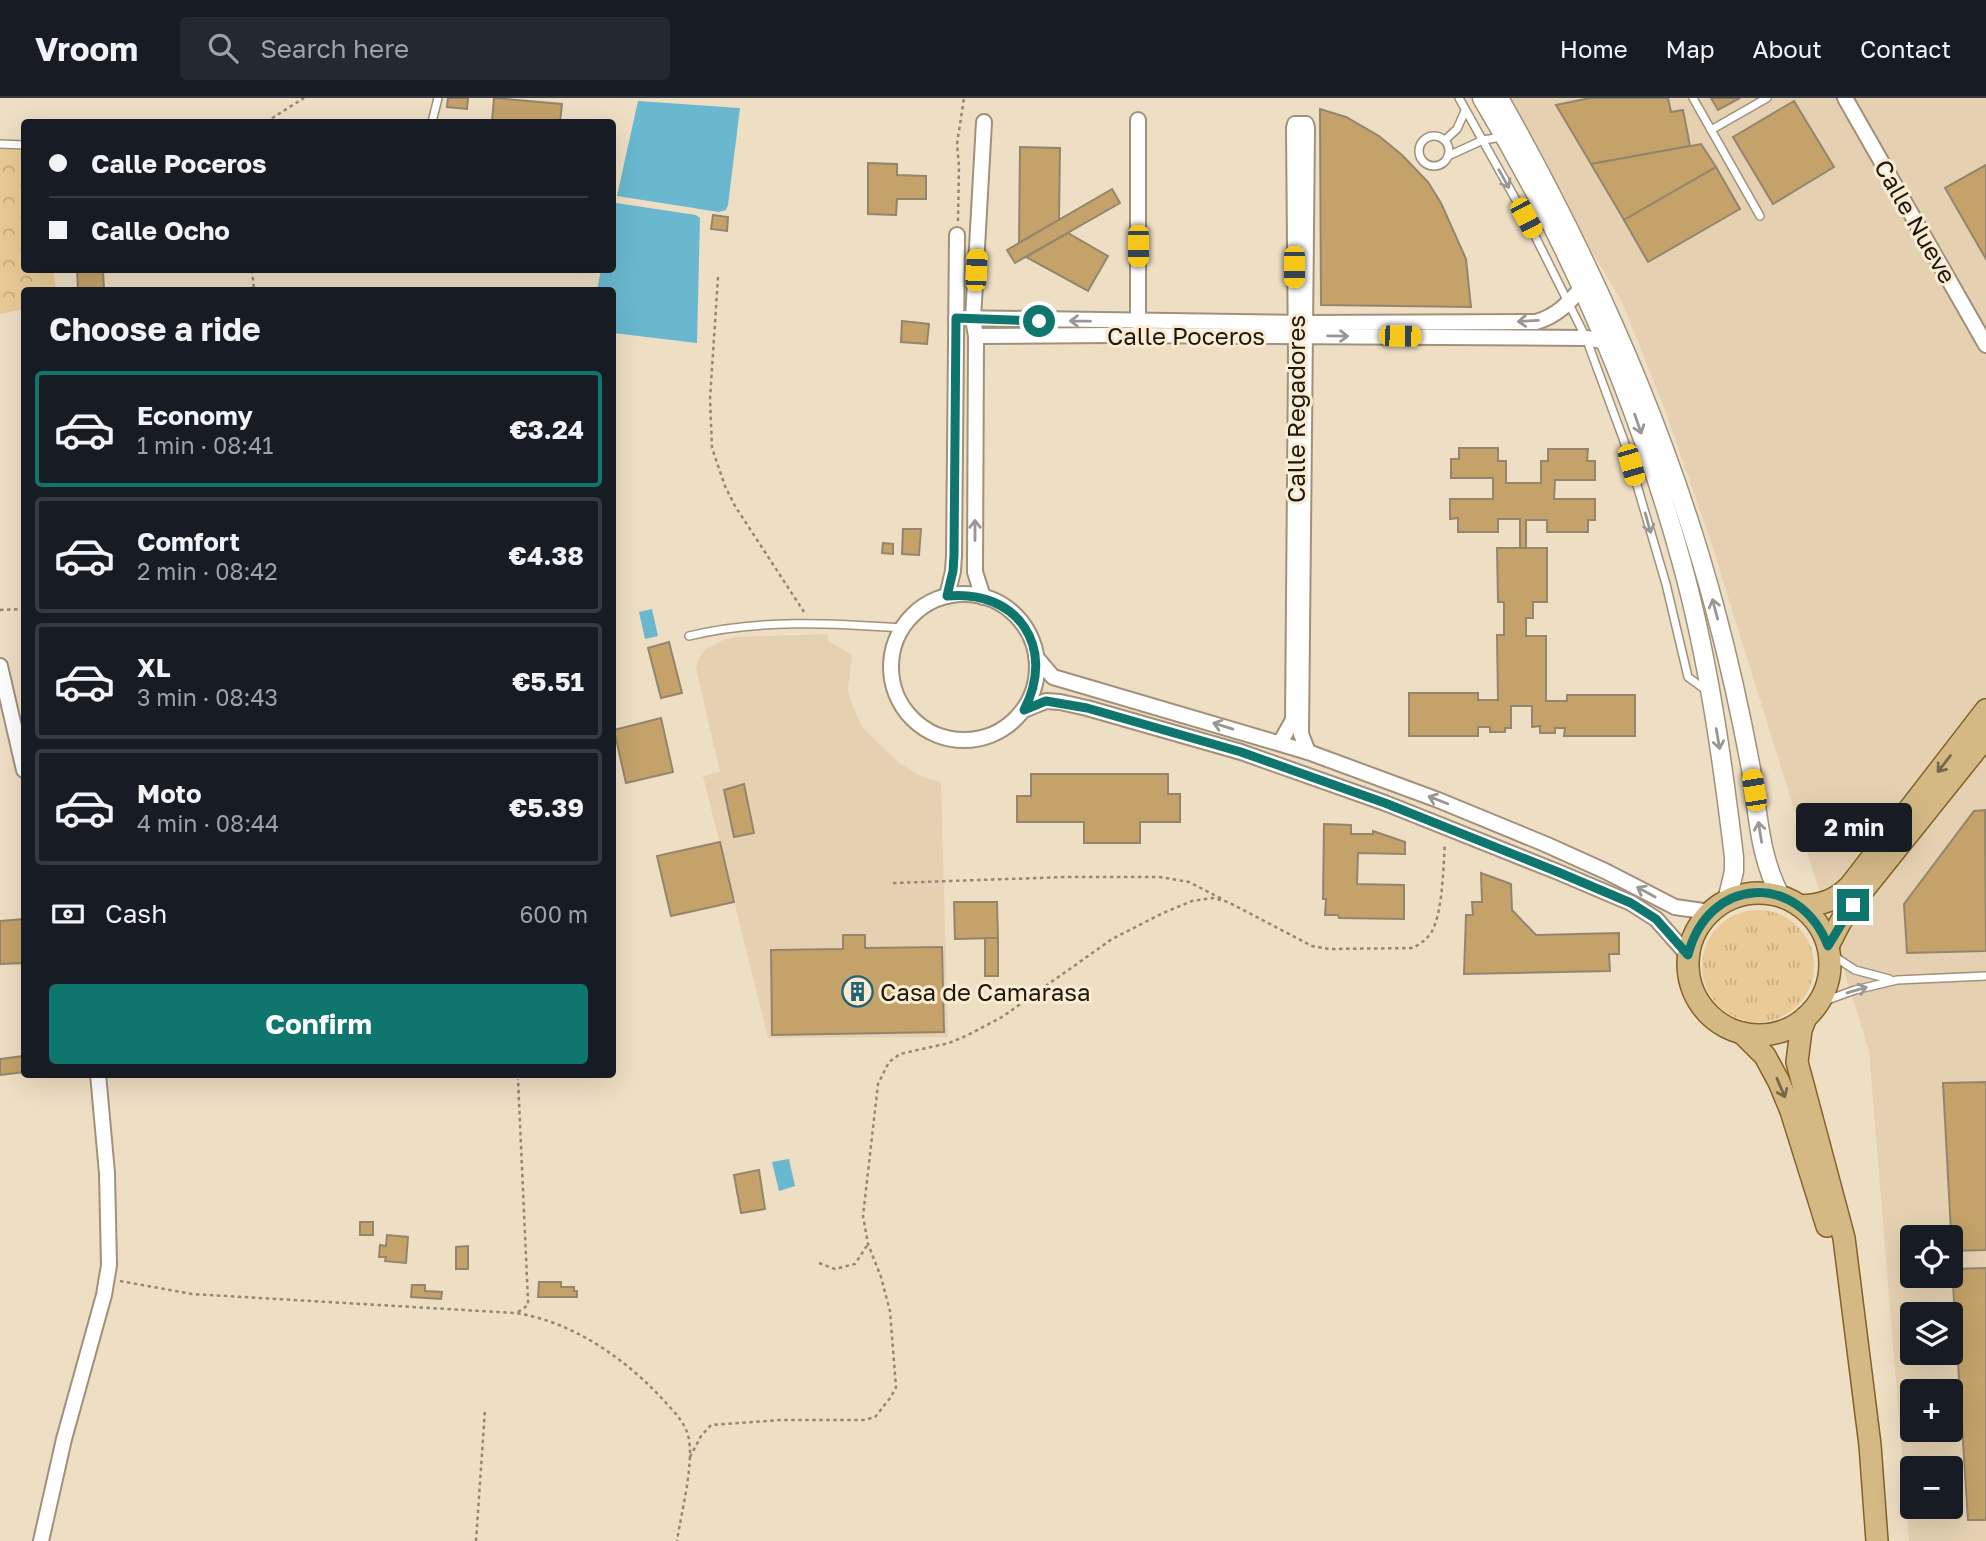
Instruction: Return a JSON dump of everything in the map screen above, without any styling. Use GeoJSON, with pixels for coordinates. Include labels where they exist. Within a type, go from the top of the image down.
{"type":"FeatureCollection","features":[{"type":"Feature","properties":{"kind":"main road"},"geometry":{"type":"LineString","coordinates":[[1800,906],[1816,906],[1839,898],[1986,710]]}},
{"type":"Feature","properties":{"kind":"main road"},"geometry":{"type":"LineString","coordinates":[[1829,950],[1842,921],[1865,888],[1986,737]]}},
{"type":"Feature","properties":{"kind":"main road"},"geometry":{"type":"LineString","coordinates":[[1813,1010],[1792,1027],[1776,1033],[1742,1033],[1723,1026],[1707,1012],[1695,995],[1689,975],[1688,955],[1699,924],[1718,906],[1744,894],[1763,893],[1781,897],[1800,906],[1813,917],[1829,950],[1829,979],[1813,1010],[1801,1030],[1797,1062],[1844,1238],[1870,1445],[1877,1541]]}},
{"type":"Feature","properties":{"kind":"main road"},"geometry":{"type":"LineString","coordinates":[[1742,1033],[1765,1056],[1791,1111],[1855,1326]]}},
{"type":"Feature","properties":{"kind":"street"},"geometry":{"type":"LineString","coordinates":[[1036,657],[1053,677],[1280,743],[1438,800],[1545,844],[1675,907],[1718,906],[1732,883],[1734,857],[1710,694],[1694,613],[1671,525],[1639,425],[1583,286],[1505,136],[1482,98]]}},
{"type":"Feature","properties":{"kind":"street"},"geometry":{"type":"LineString","coordinates":[[1499,98],[1597,286],[1680,492],[1710,589],[1734,685],[1764,857],[1781,897]]}},
{"type":"Feature","properties":{"kind":"street","name":"Calle Nueve"},"geometry":{"type":"LineString","coordinates":[[1845,98],[1986,345]]}},
{"type":"Feature","properties":{"kind":"street"},"geometry":{"type":"LineString","coordinates":[[1138,120],[1138,322]]}},
{"type":"Feature","properties":{"kind":"street"},"geometry":{"type":"LineString","coordinates":[[983,597],[975,572],[976,336],[973,319],[984,122]]}},
{"type":"Feature","properties":{"kind":"street","name":"Calle Regadores"},"geometry":{"type":"LineString","coordinates":[[1280,743],[1293,720],[1300,329],[1307,128],[1306,124],[1299,122],[1294,128],[1300,329],[1301,734],[1308,752]]}},
{"type":"Feature","properties":{"kind":"street"},"geometry":{"type":"LineString","coordinates":[[947,596],[954,555],[957,235]]}},
{"type":"Feature","properties":{"kind":"street","name":"Calle Poceros"},"geometry":{"type":"LineString","coordinates":[[976,336],[1536,322],[1551,317],[1583,286]]}},
{"type":"Feature","properties":{"kind":"street","name":"Calle Poceros"},"geometry":{"type":"LineString","coordinates":[[956,318],[1586,338],[1607,342]]}},
{"type":"Feature","properties":{"kind":"street"},"geometry":{"type":"LineString","coordinates":[[965,594],[983,597],[1002,605],[1018,619],[1030,636],[1036,657],[1037,675],[1032,693],[1024,710],[1008,726],[988,736],[966,740],[944,737],[923,728],[907,713],[895,693],[891,671],[893,649],[902,628],[914,614],[929,603],[947,596],[965,594]]}},
{"type":"Feature","properties":{"kind":"street"},"geometry":{"type":"LineString","coordinates":[[0,666],[21,757]]}},
{"type":"Feature","properties":{"kind":"street"},"geometry":{"type":"LineString","coordinates":[[1024,710],[1046,701],[1087,708],[1241,752],[1447,827],[1643,910],[1663,925],[1688,955]]}},
{"type":"Feature","properties":{"kind":"street"},"geometry":{"type":"LineString","coordinates":[[41,1541],[109,1265],[107,1173],[98,1078]]}},
{"type":"Feature","properties":{"kind":"lane"},"geometry":{"type":"LineString","coordinates":[[433,119],[438,98]]}},
{"type":"Feature","properties":{"kind":"lane"},"geometry":{"type":"LineString","coordinates":[[1459,98],[1586,338],[1624,441],[1666,584],[1688,677],[1710,694]]}},
{"type":"Feature","properties":{"kind":"lane"},"geometry":{"type":"LineString","coordinates":[[1693,98],[1760,216]]}},
{"type":"Feature","properties":{"kind":"lane"},"geometry":{"type":"LineString","coordinates":[[1712,131],[1767,98]]}},
{"type":"Feature","properties":{"kind":"lane"},"geometry":{"type":"LineString","coordinates":[[1445,140],[1457,129],[1465,111]]}},
{"type":"Feature","properties":{"kind":"lane"},"geometry":{"type":"LineString","coordinates":[[1448,156],[1449,148],[1445,140],[1435,136],[1425,138],[1419,146],[1420,156],[1426,164],[1432,166],[1441,164],[1448,156],[1483,140],[1505,136],[1523,141]]}},
{"type":"Feature","properties":{"kind":"lane"},"geometry":{"type":"LineString","coordinates":[[0,144],[21,145]]}},
{"type":"Feature","properties":{"kind":"lane"},"geometry":{"type":"LineString","coordinates":[[689,636],[718,629],[812,624],[902,628]]}},
{"type":"Feature","properties":{"kind":"lane"},"geometry":{"type":"LineString","coordinates":[[1829,950],[1855,970],[1897,980]]}},
{"type":"Feature","properties":{"kind":"lane"},"geometry":{"type":"LineString","coordinates":[[1813,1010],[1855,989],[1897,980],[1986,976]]}},
{"type":"Feature","properties":{"kind":"path"},"geometry":{"type":"LineString","coordinates":[[272,119],[304,98]]}},
{"type":"Feature","properties":{"kind":"path"},"geometry":{"type":"LineString","coordinates":[[957,235],[957,144],[964,98]]}},
{"type":"Feature","properties":{"kind":"path"},"geometry":{"type":"LineString","coordinates":[[718,277],[710,398],[712,448],[721,477],[735,506],[812,624]]}},
{"type":"Feature","properties":{"kind":"path"},"geometry":{"type":"LineString","coordinates":[[0,610],[21,610]]}},
{"type":"Feature","properties":{"kind":"path"},"geometry":{"type":"LineString","coordinates":[[893,883],[1066,877],[1160,877],[1189,882],[1312,946],[1329,949],[1413,948],[1432,932],[1437,915],[1447,827]]}},
{"type":"Feature","properties":{"kind":"path"},"geometry":{"type":"LineString","coordinates":[[690,1457],[701,1436],[711,1425],[779,1420],[865,1420],[875,1417],[896,1387],[890,1311],[868,1244],[863,1216],[878,1084],[889,1062],[900,1054],[949,1043],[1002,1017],[1112,939],[1163,913],[1192,901],[1213,898],[1228,902]]}},
{"type":"Feature","properties":{"kind":"path"},"geometry":{"type":"LineString","coordinates":[[514,1313],[528,1305],[518,1079]]}},
{"type":"Feature","properties":{"kind":"path"},"geometry":{"type":"LineString","coordinates":[[819,1263],[835,1269],[855,1264],[868,1244]]}},
{"type":"Feature","properties":{"kind":"path"},"geometry":{"type":"LineString","coordinates":[[107,1279],[192,1294],[514,1313],[537,1316],[567,1329],[603,1348],[630,1367],[684,1423],[690,1457],[677,1541]]}},
{"type":"Feature","properties":{"kind":"path"},"geometry":{"type":"LineString","coordinates":[[477,1541],[485,1410]]}},
{"type":"Feature","properties":{"kind":"shaded area"},"geometry":{"type":"Polygon","coordinates":[[[1507,98],[1986,98],[1986,1541],[1909,1541],[1907,1519],[1963,1519],[1963,1456],[1902,1456],[1901,1442],[1963,1442],[1963,1379],[1900,1379],[1900,1431],[1869,1051],[1711,542],[1665,410],[1622,302],[1576,225],[1507,98]]]}},
{"type":"Feature","properties":{"kind":"shaded area"},"geometry":{"type":"Polygon","coordinates":[[[828,634],[828,641],[852,655],[848,690],[862,727],[899,763],[923,777],[941,782],[948,1037],[768,1038],[703,776],[720,772],[696,668],[706,649],[723,640],[736,637],[828,634]]]}},
{"type":"Feature","properties":{"kind":"green space"},"geometry":{"type":"Polygon","coordinates":[[[0,149],[21,151],[21,273],[53,273],[56,287],[21,287],[21,310],[0,314],[0,149]]]}},
{"type":"Feature","properties":{"kind":"green space"},"geometry":{"type":"Polygon","coordinates":[[[1758,910],[1779,914],[1797,927],[1810,945],[1814,966],[1810,987],[1797,1005],[1779,1018],[1758,1022],[1737,1018],[1719,1005],[1706,987],[1702,966],[1706,945],[1719,927],[1737,914],[1758,910]]]}},
{"type":"Feature","properties":{"kind":"water"},"geometry":{"type":"Polygon","coordinates":[[[638,101],[740,108],[726,210],[719,212],[617,196],[638,101]]]}},
{"type":"Feature","properties":{"kind":"water"},"geometry":{"type":"Polygon","coordinates":[[[616,203],[696,215],[700,218],[697,343],[616,333],[616,287],[598,287],[600,273],[616,273],[616,203]]]}},
{"type":"Feature","properties":{"kind":"water"},"geometry":{"type":"Polygon","coordinates":[[[652,609],[658,636],[645,639],[639,612],[652,609]]]}},
{"type":"Feature","properties":{"kind":"water"},"geometry":{"type":"Polygon","coordinates":[[[789,1159],[795,1186],[779,1191],[772,1162],[789,1159]]]}},
{"type":"Feature","properties":{"kind":"building"},"geometry":{"type":"Polygon","coordinates":[[[448,98],[468,98],[467,109],[447,107],[448,98]]]}},
{"type":"Feature","properties":{"kind":"building"},"geometry":{"type":"Polygon","coordinates":[[[494,98],[562,104],[560,119],[492,119],[494,98]]]}},
{"type":"Feature","properties":{"kind":"building"},"geometry":{"type":"Polygon","coordinates":[[[1590,98],[1668,98],[1671,112],[1683,110],[1690,146],[1591,164],[1556,105],[1590,98]]]}},
{"type":"Feature","properties":{"kind":"building"},"geometry":{"type":"Polygon","coordinates":[[[1711,98],[1740,98],[1718,110],[1711,98]]]}},
{"type":"Feature","properties":{"kind":"building"},"geometry":{"type":"Polygon","coordinates":[[[1794,101],[1834,167],[1773,204],[1733,137],[1794,101]]]}},
{"type":"Feature","properties":{"kind":"building"},"geometry":{"type":"Polygon","coordinates":[[[1320,109],[1346,117],[1379,136],[1428,182],[1441,203],[1466,259],[1471,307],[1321,305],[1320,109]]]}},
{"type":"Feature","properties":{"kind":"building"},"geometry":{"type":"Polygon","coordinates":[[[1701,144],[1716,167],[1624,220],[1591,164],[1701,144]]]}},
{"type":"Feature","properties":{"kind":"building"},"geometry":{"type":"Polygon","coordinates":[[[1020,147],[1060,148],[1059,220],[1019,243],[1020,147]]]}},
{"type":"Feature","properties":{"kind":"building"},"geometry":{"type":"Polygon","coordinates":[[[868,163],[897,164],[897,175],[926,176],[926,199],[897,199],[896,215],[868,214],[868,163]]]}},
{"type":"Feature","properties":{"kind":"building"},"geometry":{"type":"Polygon","coordinates":[[[1986,165],[1986,259],[1945,188],[1986,165]]]}},
{"type":"Feature","properties":{"kind":"building"},"geometry":{"type":"Polygon","coordinates":[[[1716,167],[1740,209],[1648,262],[1624,220],[1716,167]]]}},
{"type":"Feature","properties":{"kind":"building"},"geometry":{"type":"Polygon","coordinates":[[[1112,189],[1120,203],[1015,263],[1007,250],[1112,189]]]}},
{"type":"Feature","properties":{"kind":"building"},"geometry":{"type":"Polygon","coordinates":[[[713,215],[728,217],[727,231],[711,229],[713,215]]]}},
{"type":"Feature","properties":{"kind":"building"},"geometry":{"type":"Polygon","coordinates":[[[1068,233],[1108,256],[1088,291],[1026,257],[1068,233]]]}},
{"type":"Feature","properties":{"kind":"building"},"geometry":{"type":"Polygon","coordinates":[[[77,273],[103,273],[104,287],[78,287],[77,273]]]}},
{"type":"Feature","properties":{"kind":"building"},"geometry":{"type":"Polygon","coordinates":[[[902,321],[929,324],[927,344],[901,342],[902,321]]]}},
{"type":"Feature","properties":{"kind":"building"},"geometry":{"type":"Polygon","coordinates":[[[1459,448],[1498,448],[1498,461],[1506,461],[1506,483],[1541,483],[1541,461],[1548,461],[1548,449],[1588,449],[1587,461],[1595,461],[1595,480],[1555,480],[1554,499],[1595,499],[1595,520],[1588,520],[1588,532],[1547,532],[1547,520],[1526,520],[1526,548],[1520,548],[1520,519],[1498,519],[1498,532],[1458,532],[1458,518],[1450,519],[1450,499],[1493,499],[1493,478],[1451,478],[1451,459],[1459,459],[1459,448]]]}},
{"type":"Feature","properties":{"kind":"building"},"geometry":{"type":"Polygon","coordinates":[[[903,529],[921,529],[919,555],[902,554],[903,529]]]}},
{"type":"Feature","properties":{"kind":"building"},"geometry":{"type":"Polygon","coordinates":[[[883,543],[893,544],[893,554],[882,553],[883,543]]]}},
{"type":"Feature","properties":{"kind":"building"},"geometry":{"type":"Polygon","coordinates":[[[1497,548],[1547,548],[1547,602],[1533,602],[1533,618],[1526,618],[1526,636],[1546,636],[1546,701],[1567,701],[1567,695],[1635,695],[1635,736],[1564,736],[1565,728],[1555,728],[1555,733],[1540,733],[1540,726],[1532,727],[1532,706],[1511,706],[1511,728],[1505,728],[1505,732],[1490,732],[1490,727],[1478,727],[1478,736],[1409,736],[1409,693],[1478,693],[1478,700],[1498,700],[1497,635],[1504,635],[1504,602],[1498,602],[1497,548]]]}},
{"type":"Feature","properties":{"kind":"building"},"geometry":{"type":"Polygon","coordinates":[[[669,642],[682,693],[661,698],[648,648],[669,642]]]}},
{"type":"Feature","properties":{"kind":"building"},"geometry":{"type":"Polygon","coordinates":[[[661,718],[673,772],[626,783],[616,729],[661,718]]]}},
{"type":"Feature","properties":{"kind":"building"},"geometry":{"type":"Polygon","coordinates":[[[1031,774],[1168,774],[1168,794],[1180,794],[1180,822],[1140,822],[1140,843],[1084,843],[1084,822],[1017,822],[1017,796],[1031,796],[1031,774]]]}},
{"type":"Feature","properties":{"kind":"building"},"geometry":{"type":"Polygon","coordinates":[[[744,784],[754,833],[734,837],[724,790],[744,784]]]}},
{"type":"Feature","properties":{"kind":"building"},"geometry":{"type":"Polygon","coordinates":[[[1985,810],[1986,951],[1907,953],[1904,904],[1974,811],[1985,810]]]}},
{"type":"Feature","properties":{"kind":"building"},"geometry":{"type":"Polygon","coordinates":[[[1324,824],[1351,825],[1351,834],[1373,834],[1373,831],[1405,842],[1405,854],[1358,853],[1357,884],[1404,885],[1404,919],[1339,918],[1338,915],[1325,915],[1324,824]]]}},
{"type":"Feature","properties":{"kind":"building"},"geometry":{"type":"Polygon","coordinates":[[[720,842],[734,902],[671,916],[657,856],[720,842]]]}},
{"type":"Feature","properties":{"kind":"building"},"geometry":{"type":"Polygon","coordinates":[[[1481,873],[1511,884],[1512,910],[1536,935],[1619,933],[1619,954],[1609,954],[1610,971],[1464,974],[1466,915],[1473,915],[1472,902],[1482,902],[1481,873]]]}},
{"type":"Feature","properties":{"kind":"building"},"geometry":{"type":"Polygon","coordinates":[[[954,902],[997,902],[998,938],[955,939],[954,902]]]}},
{"type":"Feature","properties":{"kind":"building"},"geometry":{"type":"Polygon","coordinates":[[[21,919],[21,963],[0,964],[0,921],[21,919]]]}},
{"type":"Feature","properties":{"kind":"building","name":"Casa de Camarasa"},"geometry":{"type":"Polygon","coordinates":[[[843,935],[865,935],[865,948],[942,947],[944,1032],[772,1035],[771,950],[843,949],[843,935]]]}},
{"type":"Feature","properties":{"kind":"building"},"geometry":{"type":"Polygon","coordinates":[[[985,938],[998,938],[998,976],[985,976],[985,938]]]}},
{"type":"Feature","properties":{"kind":"building"},"geometry":{"type":"Polygon","coordinates":[[[21,1056],[21,1072],[0,1075],[0,1059],[21,1056]]]}},
{"type":"Feature","properties":{"kind":"building"},"geometry":{"type":"Polygon","coordinates":[[[1986,1082],[1986,1250],[1963,1251],[1963,1225],[1951,1225],[1943,1083],[1986,1082]]]}},
{"type":"Feature","properties":{"kind":"building"},"geometry":{"type":"Polygon","coordinates":[[[759,1170],[765,1209],[741,1213],[734,1175],[759,1170]]]}},
{"type":"Feature","properties":{"kind":"building"},"geometry":{"type":"Polygon","coordinates":[[[360,1222],[373,1222],[373,1235],[360,1235],[360,1222]]]}},
{"type":"Feature","properties":{"kind":"building"},"geometry":{"type":"Polygon","coordinates":[[[387,1235],[408,1237],[406,1263],[385,1261],[386,1257],[379,1257],[380,1245],[386,1246],[387,1235]]]}},
{"type":"Feature","properties":{"kind":"building"},"geometry":{"type":"Polygon","coordinates":[[[468,1246],[468,1269],[456,1269],[456,1247],[468,1246]]]}},
{"type":"Feature","properties":{"kind":"building"},"geometry":{"type":"Polygon","coordinates":[[[1986,1268],[1986,1520],[1968,1520],[1963,1442],[1963,1379],[1959,1379],[1958,1365],[1963,1365],[1963,1302],[1954,1302],[1953,1288],[1963,1288],[1963,1269],[1986,1268]]]}},
{"type":"Feature","properties":{"kind":"building"},"geometry":{"type":"Polygon","coordinates":[[[539,1282],[561,1282],[561,1287],[574,1287],[577,1297],[538,1297],[539,1282]]]}},
{"type":"Feature","properties":{"kind":"building"},"geometry":{"type":"Polygon","coordinates":[[[412,1285],[425,1285],[425,1291],[442,1292],[441,1299],[411,1297],[412,1285]]]}},
{"type":"Feature","properties":{"kind":"place","name":"Casa de Camarasa"},"geometry":{"type":"Point","coordinates":[857,991]}},
{"type":"Feature","properties":{"kind":"route"},"geometry":{"type":"LineString","coordinates":[[1039,321],[956,318],[954,555],[947,596],[965,594],[983,597],[1002,605],[1018,619],[1030,636],[1036,657],[1037,675],[1024,710],[1046,701],[1087,708],[1241,752],[1385,803],[1631,903],[1656,919],[1688,955],[1699,924],[1710,912],[1744,894],[1763,893],[1781,897],[1800,906],[1813,917],[1828,946],[1853,905]]}}]}
